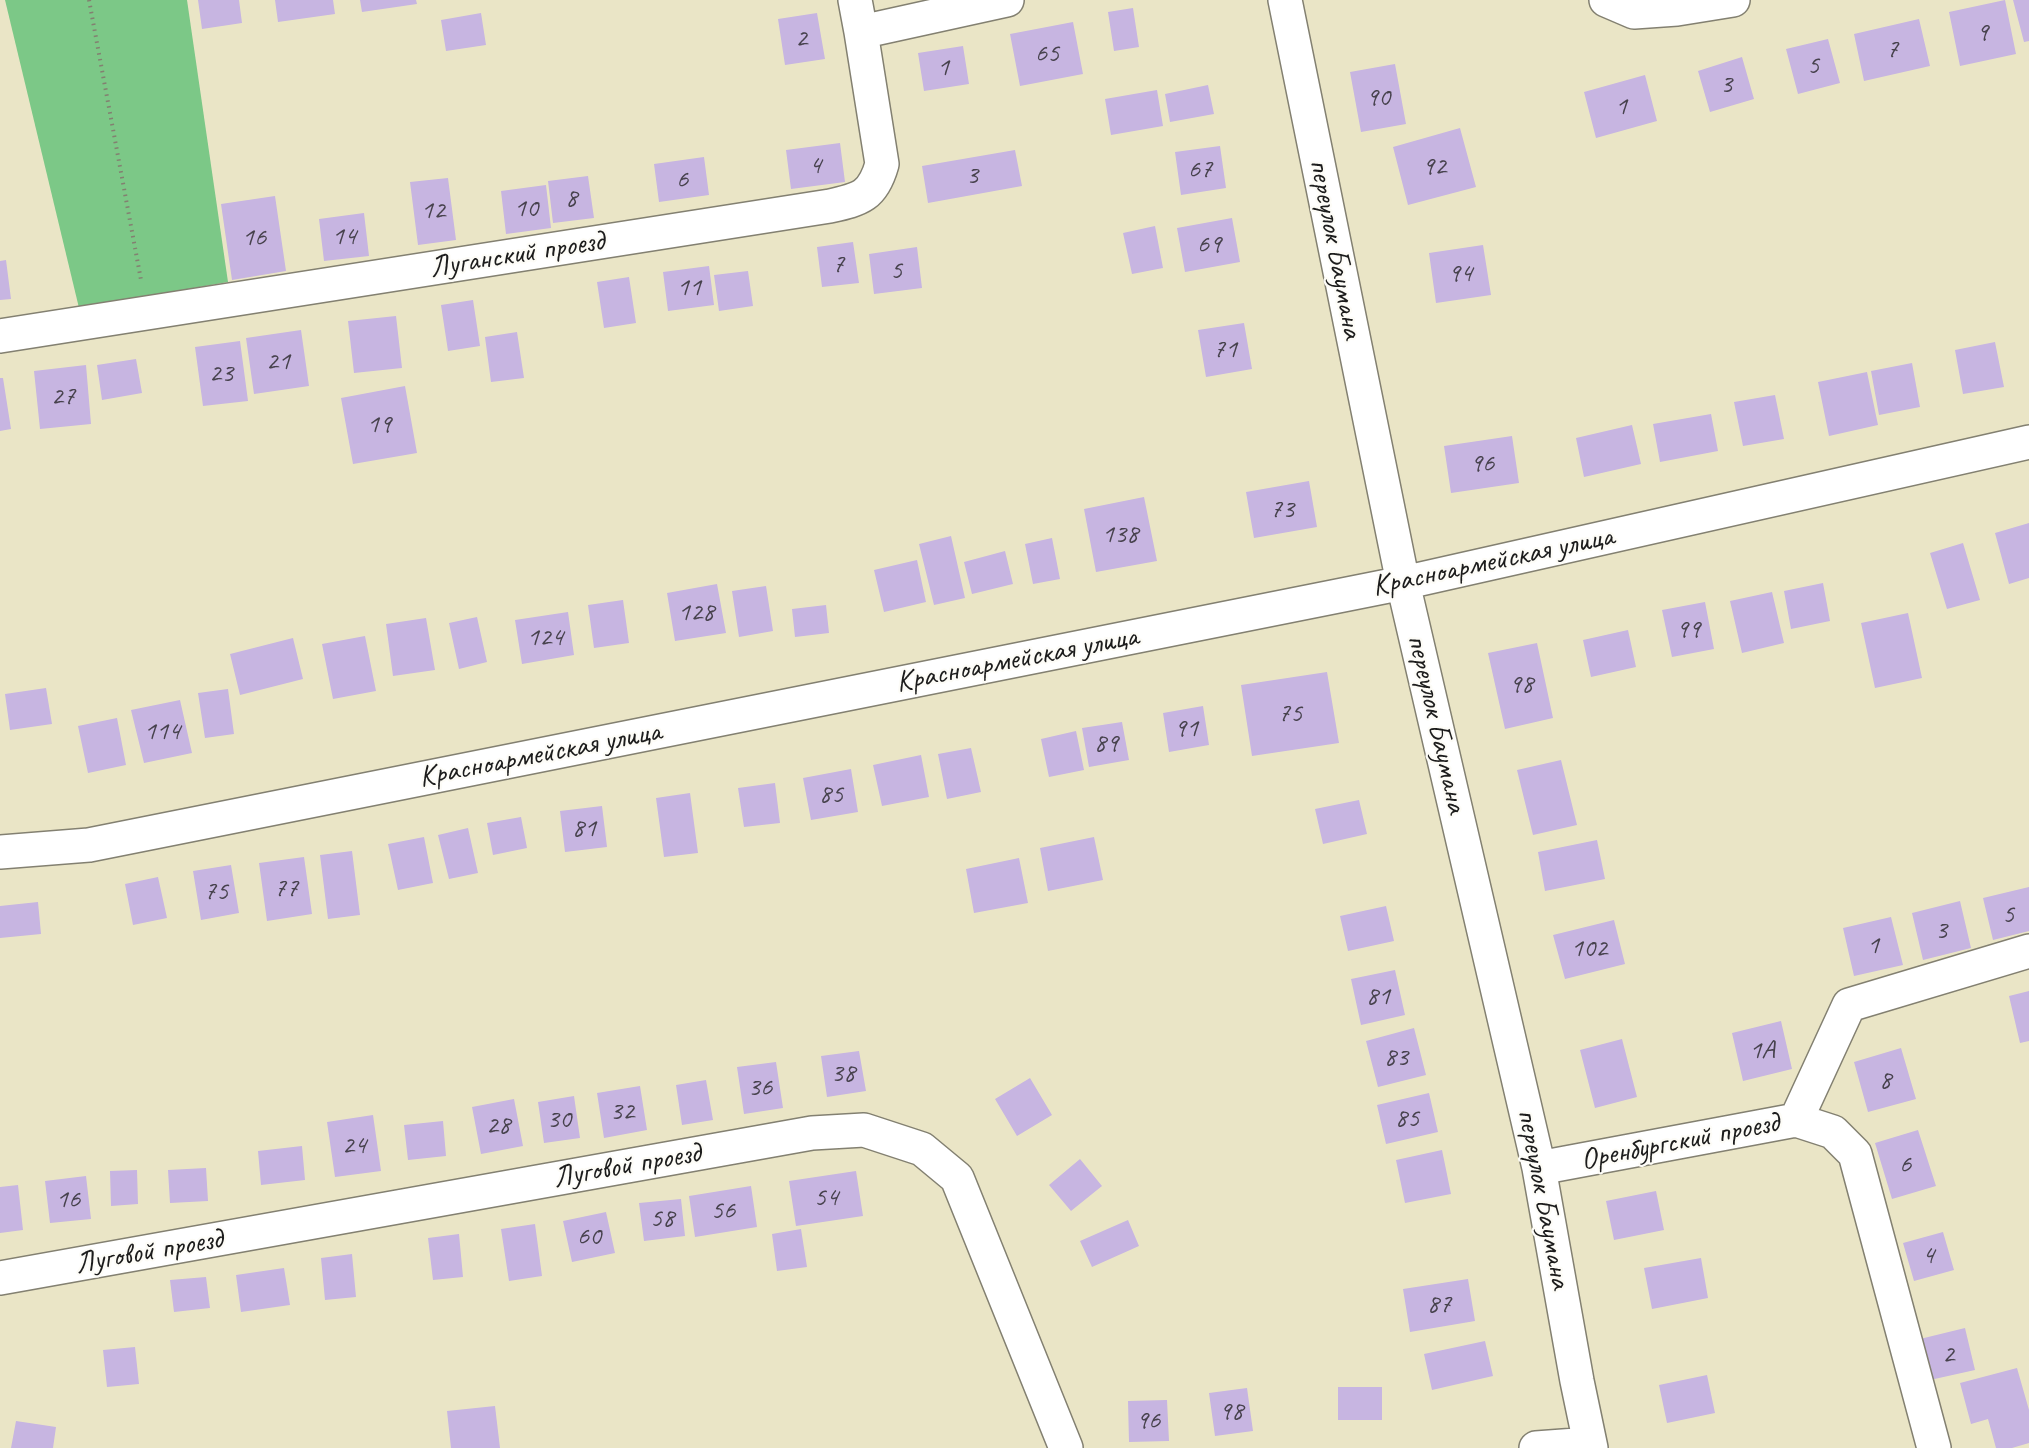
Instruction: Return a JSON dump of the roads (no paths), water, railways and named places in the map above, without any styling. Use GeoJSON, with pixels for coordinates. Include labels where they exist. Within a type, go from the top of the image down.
{"type":"FeatureCollection","features":[{"type":"Feature","properties":{"kind":"street","name":"Луганский проезд"},"geometry":{"type":"LineString","coordinates":[[0,336],[830,206],[859,199],[876,185],[882,164],[855,0]]}},
{"type":"Feature","properties":{"kind":"street"},"geometry":{"type":"LineString","coordinates":[[861,32],[1007,0]]}},
{"type":"Feature","properties":{"kind":"street","name":"переулок Баумана"},"geometry":{"type":"LineString","coordinates":[[1285,0],[1403,583],[1539,1168],[1591,1446]]}},
{"type":"Feature","properties":{"kind":"street"},"geometry":{"type":"LineString","coordinates":[[1606,0],[1634,12],[1677,9],[1733,0]]}},
{"type":"Feature","properties":{"kind":"street","name":"Красноармейская улица"},"geometry":{"type":"LineString","coordinates":[[0,852],[101,843],[1403,583],[2029,442]]}},
{"type":"Feature","properties":{"kind":"street","name":"Оренбургский проезд"},"geometry":{"type":"LineString","coordinates":[[1539,1168],[1796,1120],[1849,1005],[2029,951]]}},
{"type":"Feature","properties":{"kind":"street"},"geometry":{"type":"LineString","coordinates":[[1796,1120],[1833,1132],[1855,1154],[1934,1448]]}},
{"type":"Feature","properties":{"kind":"street","name":"Луговой проезд"},"geometry":{"type":"LineString","coordinates":[[0,1278],[812,1133],[864,1130],[922,1149],[957,1178],[1066,1448]]}},
{"type":"Feature","properties":{"kind":"street"},"geometry":{"type":"LineString","coordinates":[[1536,1448],[1591,1446]]}}]}
